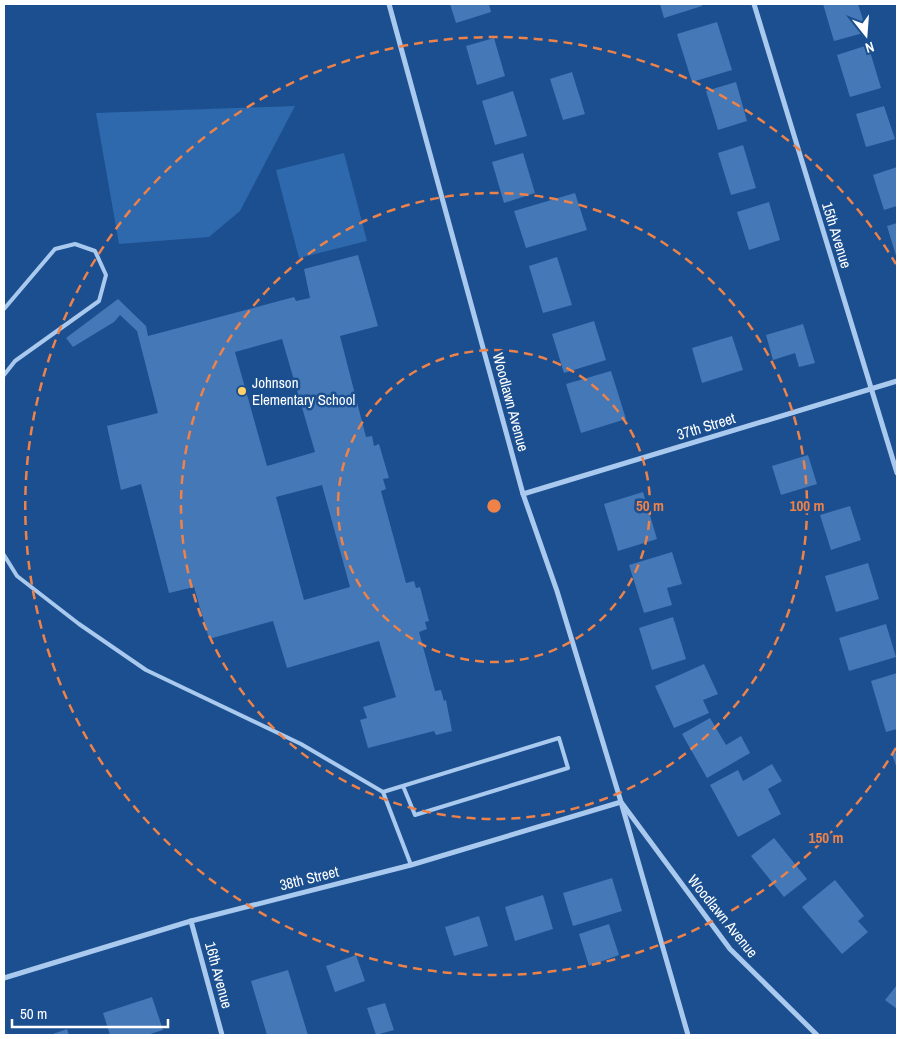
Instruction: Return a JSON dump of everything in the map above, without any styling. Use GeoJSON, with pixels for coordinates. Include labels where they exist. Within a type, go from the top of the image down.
{"type":"FeatureCollection","features":[{"type":"Feature","properties":{"kind":"street","name":"Woodlawn Avenue"},"geometry":{"type":"LineString","coordinates":[[389,4],[523,494],[557,591],[621,802],[688,1035]]}},
{"type":"Feature","properties":{"kind":"street","name":"15th Avenue"},"geometry":{"type":"LineString","coordinates":[[754,4],[897,473]]}},
{"type":"Feature","properties":{"kind":"street","name":"37th Street"},"geometry":{"type":"LineString","coordinates":[[523,494],[897,382]]}},
{"type":"Feature","properties":{"kind":"street","name":"Woodlawn Avenue"},"geometry":{"type":"LineString","coordinates":[[621,802],[730,950],[817,1035]]}},
{"type":"Feature","properties":{"kind":"street","name":"38th Street"},"geometry":{"type":"LineString","coordinates":[[4,978],[191,922],[411,865],[621,802]]}},
{"type":"Feature","properties":{"kind":"street","name":"16th Avenue"},"geometry":{"type":"LineString","coordinates":[[191,922],[222,1035]]}},
{"type":"Feature","properties":{"kind":"lane"},"geometry":{"type":"LineString","coordinates":[[4,309],[55,249],[74,244],[95,251],[106,275],[99,301],[15,361],[4,375]]}},
{"type":"Feature","properties":{"kind":"lane"},"geometry":{"type":"LineString","coordinates":[[4,555],[17,576],[79,624],[146,670],[301,744],[384,792],[411,865]]}},
{"type":"Feature","properties":{"kind":"lane"},"geometry":{"type":"LineString","coordinates":[[384,792],[403,786],[559,738],[568,768],[415,815],[403,786]]}},
{"type":"Feature","properties":{"kind":"shaded area"},"geometry":{"type":"Polygon","coordinates":[[[295,106],[240,211],[209,237],[119,244],[96,113],[295,106]]]}},
{"type":"Feature","properties":{"kind":"shaded area"},"geometry":{"type":"Polygon","coordinates":[[[344,153],[367,241],[299,258],[276,170],[344,153]]]}},
{"type":"Feature","properties":{"kind":"building"},"geometry":{"type":"Polygon","coordinates":[[[450,4],[489,4],[491,12],[456,23],[450,4]]]}},
{"type":"Feature","properties":{"kind":"building"},"geometry":{"type":"Polygon","coordinates":[[[660,4],[702,4],[702,6],[664,18],[660,4]]]}},
{"type":"Feature","properties":{"kind":"building"},"geometry":{"type":"Polygon","coordinates":[[[823,4],[858,4],[867,32],[834,41],[823,4]]]}},
{"type":"Feature","properties":{"kind":"building"},"geometry":{"type":"Polygon","coordinates":[[[717,22],[732,70],[692,82],[677,34],[717,22]]]}},
{"type":"Feature","properties":{"kind":"building"},"geometry":{"type":"Polygon","coordinates":[[[494,38],[505,76],[477,85],[466,46],[494,38]]]}},
{"type":"Feature","properties":{"kind":"building"},"geometry":{"type":"Polygon","coordinates":[[[868,45],[881,88],[850,97],[837,55],[868,45]]]}},
{"type":"Feature","properties":{"kind":"building"},"geometry":{"type":"Polygon","coordinates":[[[572,72],[585,114],[563,120],[550,79],[572,72]]]}},
{"type":"Feature","properties":{"kind":"building"},"geometry":{"type":"Polygon","coordinates":[[[736,82],[747,121],[718,130],[706,91],[736,82]]]}},
{"type":"Feature","properties":{"kind":"building"},"geometry":{"type":"Polygon","coordinates":[[[513,91],[527,136],[495,145],[482,101],[513,91]]]}},
{"type":"Feature","properties":{"kind":"building"},"geometry":{"type":"Polygon","coordinates":[[[884,106],[895,139],[866,147],[856,114],[884,106]]]}},
{"type":"Feature","properties":{"kind":"building"},"geometry":{"type":"Polygon","coordinates":[[[743,145],[756,188],[731,195],[718,153],[743,145]]]}},
{"type":"Feature","properties":{"kind":"building"},"geometry":{"type":"Polygon","coordinates":[[[523,153],[535,193],[504,203],[492,162],[523,153]]]}},
{"type":"Feature","properties":{"kind":"building"},"geometry":{"type":"Polygon","coordinates":[[[897,167],[897,206],[884,210],[873,175],[897,167]]]}},
{"type":"Feature","properties":{"kind":"building"},"geometry":{"type":"Polygon","coordinates":[[[575,193],[587,230],[526,248],[514,211],[575,193]]]}},
{"type":"Feature","properties":{"kind":"building"},"geometry":{"type":"Polygon","coordinates":[[[769,202],[780,240],[749,250],[737,212],[769,202]]]}},
{"type":"Feature","properties":{"kind":"building"},"geometry":{"type":"Polygon","coordinates":[[[897,223],[897,259],[887,226],[897,223]]]}},
{"type":"Feature","properties":{"kind":"building"},"geometry":{"type":"Polygon","coordinates":[[[358,255],[378,326],[340,336],[366,437],[372,436],[374,446],[379,444],[389,478],[383,479],[386,489],[381,491],[406,583],[414,581],[416,588],[420,587],[429,621],[425,622],[427,629],[419,632],[435,691],[441,690],[444,701],[446,700],[452,731],[436,735],[434,731],[368,748],[360,720],[367,718],[363,707],[396,697],[379,641],[287,668],[273,621],[209,639],[194,587],[169,593],[141,484],[121,490],[107,426],[158,413],[137,331],[120,315],[114,322],[73,347],[66,338],[118,299],[146,326],[148,336],[294,297],[296,301],[310,298],[304,269],[358,255]],[[282,339],[235,352],[267,466],[315,452],[282,339]],[[322,485],[276,497],[304,600],[350,587],[322,485]]]}},
{"type":"Feature","properties":{"kind":"building"},"geometry":{"type":"Polygon","coordinates":[[[557,257],[572,305],[543,313],[529,266],[557,257]]]}},
{"type":"Feature","properties":{"kind":"building"},"geometry":{"type":"Polygon","coordinates":[[[594,321],[606,360],[564,373],[552,334],[594,321]]]}},
{"type":"Feature","properties":{"kind":"building"},"geometry":{"type":"Polygon","coordinates":[[[803,324],[815,363],[799,367],[795,353],[773,360],[766,335],[803,324]]]}},
{"type":"Feature","properties":{"kind":"building"},"geometry":{"type":"Polygon","coordinates":[[[732,336],[743,370],[702,383],[692,348],[732,336]]]}},
{"type":"Feature","properties":{"kind":"building"},"geometry":{"type":"Polygon","coordinates":[[[611,371],[626,419],[581,433],[566,384],[611,371]]]}},
{"type":"Feature","properties":{"kind":"building"},"geometry":{"type":"Polygon","coordinates":[[[808,455],[817,484],[781,495],[772,466],[808,455]]]}},
{"type":"Feature","properties":{"kind":"building"},"geometry":{"type":"Polygon","coordinates":[[[643,492],[657,539],[618,551],[604,504],[643,492]]]}},
{"type":"Feature","properties":{"kind":"building"},"geometry":{"type":"Polygon","coordinates":[[[850,506],[861,540],[831,550],[820,515],[850,506]]]}},
{"type":"Feature","properties":{"kind":"building"},"geometry":{"type":"Polygon","coordinates":[[[672,552],[682,584],[667,588],[672,605],[644,613],[629,565],[672,552]]]}},
{"type":"Feature","properties":{"kind":"building"},"geometry":{"type":"Polygon","coordinates":[[[868,563],[879,599],[836,612],[825,576],[868,563]]]}},
{"type":"Feature","properties":{"kind":"building"},"geometry":{"type":"Polygon","coordinates":[[[673,617],[686,659],[652,670],[639,628],[673,617]]]}},
{"type":"Feature","properties":{"kind":"building"},"geometry":{"type":"Polygon","coordinates":[[[886,624],[896,657],[849,671],[839,638],[886,624]]]}},
{"type":"Feature","properties":{"kind":"building"},"geometry":{"type":"Polygon","coordinates":[[[704,664],[718,694],[703,700],[709,713],[674,728],[655,686],[704,664]]]}},
{"type":"Feature","properties":{"kind":"building"},"geometry":{"type":"Polygon","coordinates":[[[897,673],[897,729],[886,732],[871,681],[897,673]]]}},
{"type":"Feature","properties":{"kind":"building"},"geometry":{"type":"Polygon","coordinates":[[[710,718],[726,745],[741,736],[750,753],[707,778],[682,734],[710,718]]]}},
{"type":"Feature","properties":{"kind":"building"},"geometry":{"type":"Polygon","coordinates":[[[897,752],[897,769],[892,754],[897,752]]]}},
{"type":"Feature","properties":{"kind":"building"},"geometry":{"type":"Polygon","coordinates":[[[772,764],[782,781],[768,789],[781,814],[738,837],[710,785],[738,770],[743,781],[772,764]]]}},
{"type":"Feature","properties":{"kind":"building"},"geometry":{"type":"Polygon","coordinates":[[[774,838],[807,879],[784,897],[751,856],[774,838]]]}},
{"type":"Feature","properties":{"kind":"building"},"geometry":{"type":"Polygon","coordinates":[[[612,878],[622,911],[573,926],[563,893],[612,878]]]}},
{"type":"Feature","properties":{"kind":"building"},"geometry":{"type":"Polygon","coordinates":[[[835,880],[864,916],[858,921],[868,932],[842,954],[802,907],[835,880]]]}},
{"type":"Feature","properties":{"kind":"building"},"geometry":{"type":"Polygon","coordinates":[[[543,895],[553,929],[515,941],[505,907],[543,895]]]}},
{"type":"Feature","properties":{"kind":"building"},"geometry":{"type":"Polygon","coordinates":[[[479,916],[488,946],[454,956],[445,927],[479,916]]]}},
{"type":"Feature","properties":{"kind":"building"},"geometry":{"type":"Polygon","coordinates":[[[609,924],[619,955],[589,966],[579,934],[609,924]]]}},
{"type":"Feature","properties":{"kind":"building"},"geometry":{"type":"Polygon","coordinates":[[[356,955],[365,981],[335,992],[326,966],[356,955]]]}},
{"type":"Feature","properties":{"kind":"building"},"geometry":{"type":"Polygon","coordinates":[[[288,970],[308,1035],[267,1035],[251,981],[288,970]]]}},
{"type":"Feature","properties":{"kind":"building"},"geometry":{"type":"Polygon","coordinates":[[[897,985],[897,1009],[885,1000],[897,985]]]}},
{"type":"Feature","properties":{"kind":"building"},"geometry":{"type":"Polygon","coordinates":[[[152,997],[163,1030],[147,1035],[110,1035],[103,1013],[152,997]]]}},
{"type":"Feature","properties":{"kind":"building"},"geometry":{"type":"Polygon","coordinates":[[[385,1003],[394,1030],[376,1035],[367,1008],[385,1003]]]}},
{"type":"Feature","properties":{"kind":"building"},"geometry":{"type":"Polygon","coordinates":[[[67,1029],[69,1035],[50,1035],[67,1029]]]}},
{"type":"Feature","properties":{"kind":"place","name":"Johnson Elementary School"},"geometry":{"type":"Point","coordinates":[242,391]}}]}
